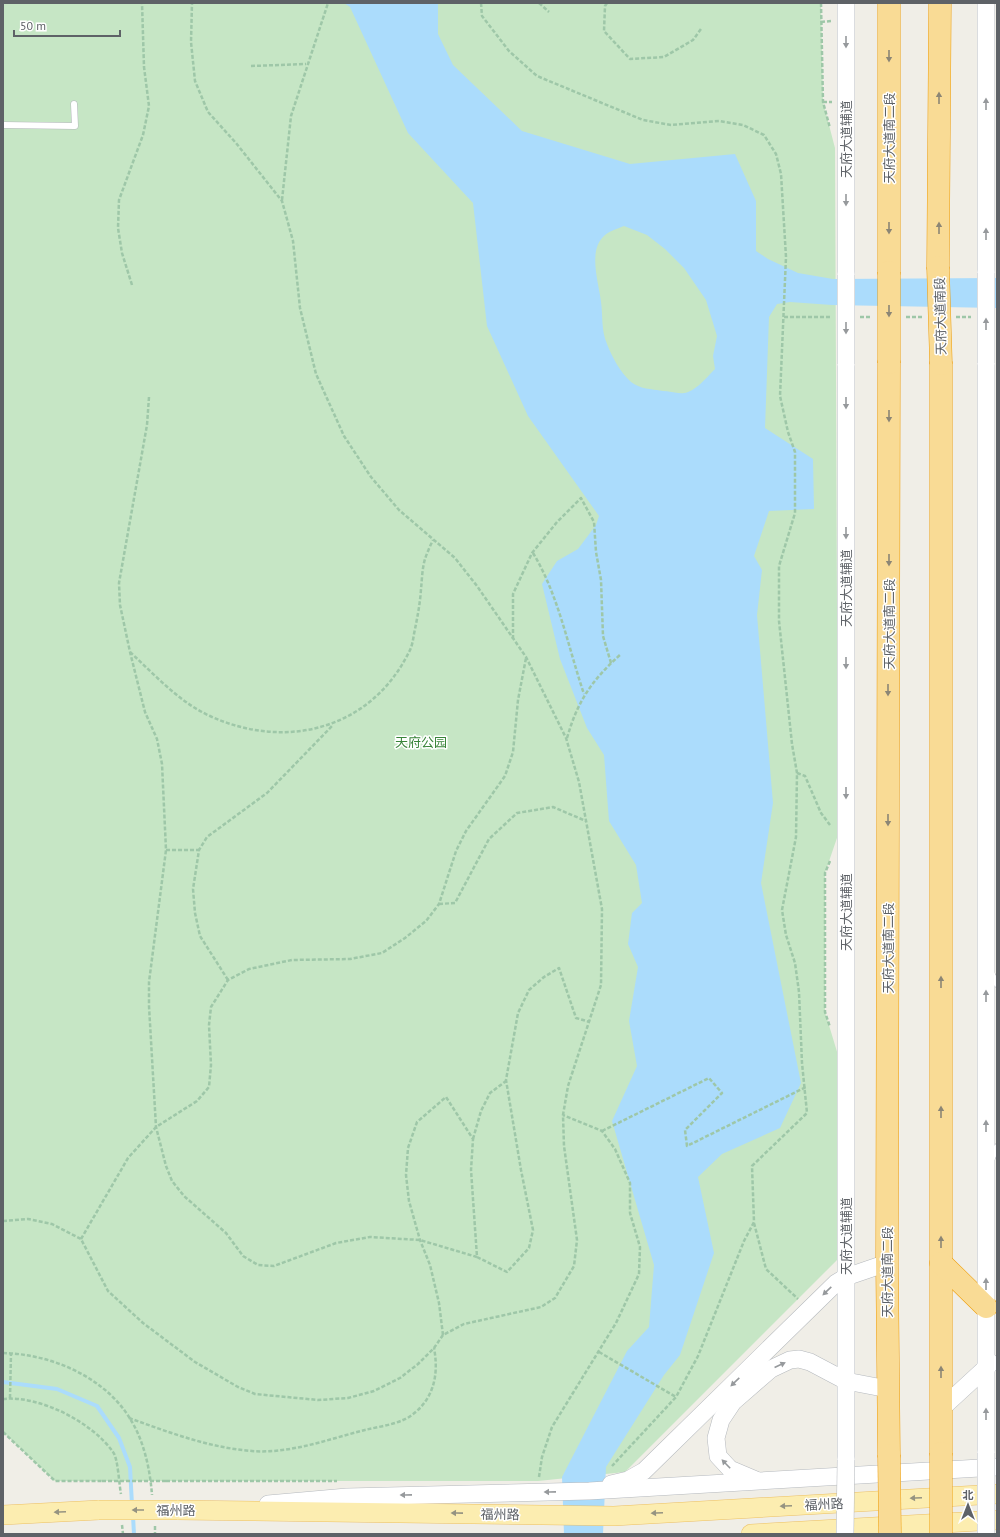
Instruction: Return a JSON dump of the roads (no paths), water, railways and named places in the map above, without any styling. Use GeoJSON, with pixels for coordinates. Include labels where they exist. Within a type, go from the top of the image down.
{"type":"FeatureCollection","features":[{"type":"Feature","properties":{"kind":"highway","name":"天府大道南二段"},"geometry":{"type":"LineString","coordinates":[[889,3],[887,1263],[890,1534]]}},
{"type":"Feature","properties":{"kind":"highway","name":"天府大道南段"},"geometry":{"type":"LineString","coordinates":[[940,3],[938,267],[941,364],[941,1263]]}},
{"type":"Feature","properties":{"kind":"highway"},"geometry":{"type":"LineString","coordinates":[[941,1263],[986,1307]]}},
{"type":"Feature","properties":{"kind":"highway"},"geometry":{"type":"LineString","coordinates":[[941,1263],[941,1534]]}},
{"type":"Feature","properties":{"kind":"main road","name":"福州路"},"geometry":{"type":"LineString","coordinates":[[3,1515],[99,1510],[208,1510],[614,1516],[997,1494]]}},
{"type":"Feature","properties":{"kind":"main road","name":"福州路"},"geometry":{"type":"LineString","coordinates":[[751,1534],[997,1520]]}},
{"type":"Feature","properties":{"kind":"street","name":"天府大道辅道"},"geometry":{"type":"LineString","coordinates":[[845,1534],[846,3]]}},
{"type":"Feature","properties":{"kind":"street"},"geometry":{"type":"LineString","coordinates":[[986,3],[986,1170],[991,1262],[986,1307],[991,1362],[986,1453],[986,1534]]}},
{"type":"Feature","properties":{"kind":"street"},"geometry":{"type":"LineString","coordinates":[[589,1491],[628,1480],[644,1471],[836,1283],[846,1277],[887,1263]]}},
{"type":"Feature","properties":{"kind":"street"},"geometry":{"type":"LineString","coordinates":[[760,1482],[730,1469],[718,1456],[716,1438],[721,1420],[733,1402],[771,1369],[790,1360],[799,1359],[810,1362],[846,1381],[888,1389]]}},
{"type":"Feature","properties":{"kind":"street"},"geometry":{"type":"LineString","coordinates":[[941,1409],[991,1362]]}},
{"type":"Feature","properties":{"kind":"street"},"geometry":{"type":"LineString","coordinates":[[208,1510],[346,1497],[589,1491],[997,1467]]}},
{"type":"Feature","properties":{"kind":"lane"},"geometry":{"type":"LineString","coordinates":[[3,125],[74,126],[74,104]]}},
{"type":"Feature","properties":{"kind":"lane"},"geometry":{"type":"LineString","coordinates":[[986,965],[997,984]]}},
{"type":"Feature","properties":{"kind":"lane"},"geometry":{"type":"LineString","coordinates":[[986,1170],[997,1147]]}},
{"type":"Feature","properties":{"kind":"water"},"geometry":{"type":"Polygon","coordinates":[[[344,3],[438,3],[438,34],[453,65],[522,131],[630,164],[735,154],[756,201],[756,251],[768,259],[798,273],[833,279],[997,278],[997,308],[832,305],[790,302],[777,304],[769,317],[765,428],[813,459],[814,509],[769,511],[754,556],[762,570],[757,615],[773,803],[761,883],[801,1083],[780,1128],[722,1154],[698,1177],[714,1253],[680,1355],[664,1375],[606,1467],[603,1534],[564,1534],[562,1477],[627,1351],[649,1327],[654,1265],[612,1121],[637,1066],[629,1021],[638,967],[628,944],[632,913],[642,903],[636,865],[609,821],[604,755],[587,728],[560,659],[542,584],[557,561],[578,549],[596,525],[599,516],[528,416],[487,326],[473,203],[408,133],[350,7],[344,3]],[[624,226],[607,233],[599,243],[595,259],[605,339],[611,354],[620,369],[631,382],[646,388],[684,393],[701,384],[715,369],[713,356],[717,336],[706,300],[684,268],[665,249],[647,235],[624,226]]]}},
{"type":"Feature","properties":{"kind":"waterway"},"geometry":{"type":"LineString","coordinates":[[3,1382],[57,1389],[97,1406],[119,1438],[130,1467],[132,1505]]}},
{"type":"Feature","properties":{"kind":"waterway"},"geometry":{"type":"LineString","coordinates":[[133,1516],[134,1534]]}},
{"type":"Feature","properties":{"kind":"park label","name":"天府公园"},"geometry":{"type":"Point","coordinates":[421,742]}}]}
